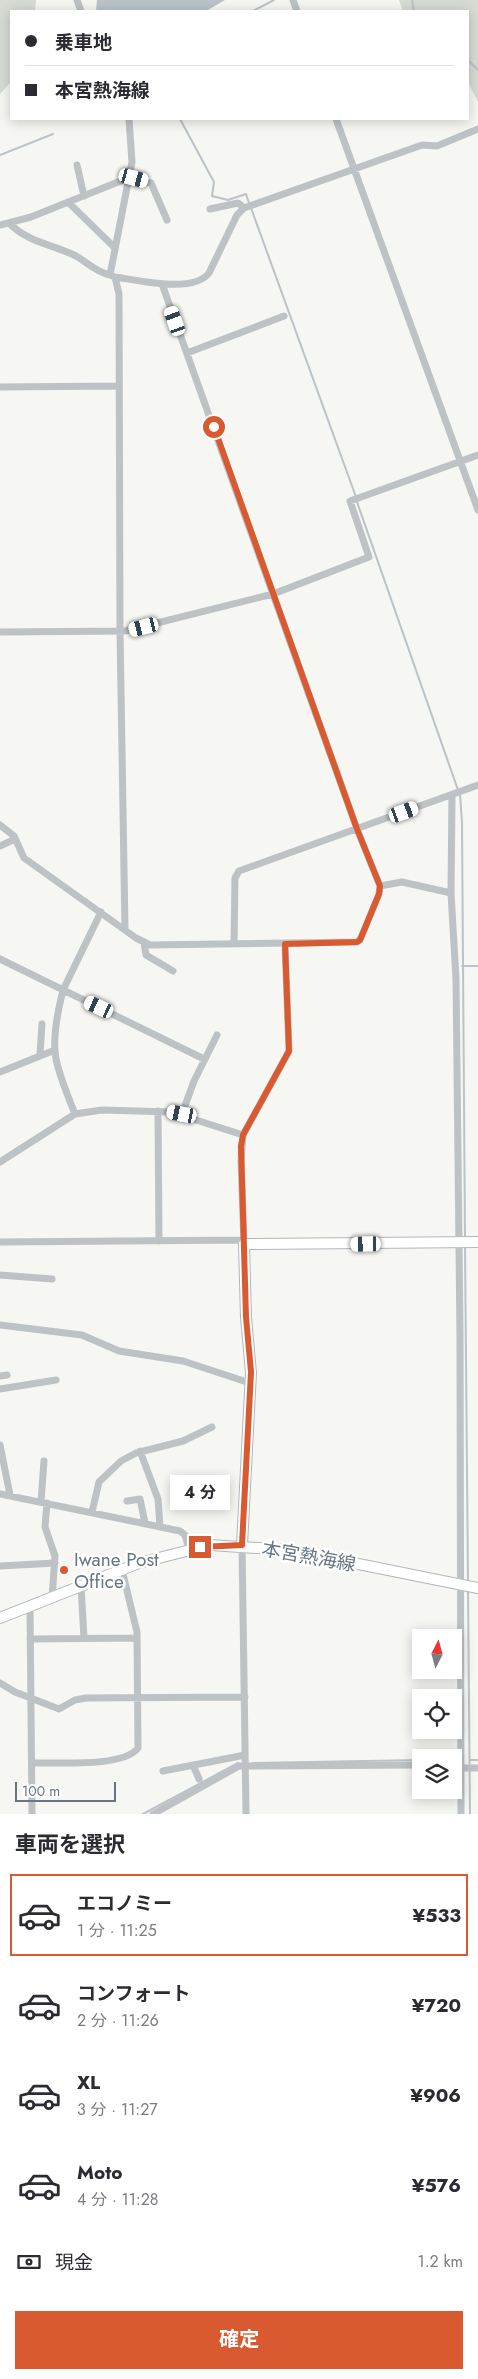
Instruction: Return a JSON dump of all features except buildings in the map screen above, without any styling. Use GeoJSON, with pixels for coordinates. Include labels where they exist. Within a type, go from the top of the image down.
{"type":"FeatureCollection","features":[{"type":"Feature","properties":{"kind":"street"},"geometry":{"type":"LineString","coordinates":[[125,929],[120,631],[119,294],[112,276],[114,247],[132,162],[129,120]]}},
{"type":"Feature","properties":{"kind":"street"},"geometry":{"type":"LineString","coordinates":[[336,120],[478,510]]}},
{"type":"Feature","properties":{"kind":"street"},"geometry":{"type":"LineString","coordinates":[[9,223],[13,228],[42,244],[75,256],[96,271],[112,276],[162,284],[190,283],[205,279],[237,215],[244,208],[422,145],[437,146],[478,129]]}},
{"type":"Feature","properties":{"kind":"street"},"geometry":{"type":"LineString","coordinates":[[77,165],[84,196]]}},
{"type":"Feature","properties":{"kind":"street"},"geometry":{"type":"LineString","coordinates":[[0,224],[31,218],[128,178],[151,183],[167,220]]}},
{"type":"Feature","properties":{"kind":"street"},"geometry":{"type":"LineString","coordinates":[[69,203],[114,247]]}},
{"type":"Feature","properties":{"kind":"street"},"geometry":{"type":"LineString","coordinates":[[210,208],[238,203],[244,208]]}},
{"type":"Feature","properties":{"kind":"street"},"geometry":{"type":"LineString","coordinates":[[0,825],[10,832],[24,858],[144,943],[156,945],[357,942],[364,931],[379,894],[380,886],[357,829],[162,284]]}},
{"type":"Feature","properties":{"kind":"street"},"geometry":{"type":"LineString","coordinates":[[187,353],[284,316]]}},
{"type":"Feature","properties":{"kind":"street"},"geometry":{"type":"LineString","coordinates":[[0,386],[119,386]]}},
{"type":"Feature","properties":{"kind":"street"},"geometry":{"type":"LineString","coordinates":[[0,632],[125,632],[274,594],[369,557],[350,501],[478,455]]}},
{"type":"Feature","properties":{"kind":"street"},"geometry":{"type":"LineString","coordinates":[[234,944],[236,873],[478,785]]}},
{"type":"Feature","properties":{"kind":"street"},"geometry":{"type":"LineString","coordinates":[[457,793],[451,893],[456,979],[458,1242],[460,1584],[457,1749]]}},
{"type":"Feature","properties":{"kind":"street"},"geometry":{"type":"LineString","coordinates":[[0,846],[15,839]]}},
{"type":"Feature","properties":{"kind":"street"},"geometry":{"type":"LineString","coordinates":[[380,886],[402,882],[451,893]]}},
{"type":"Feature","properties":{"kind":"street"},"geometry":{"type":"LineString","coordinates":[[75,1114],[66,1091],[55,1050],[63,990],[101,912]]}},
{"type":"Feature","properties":{"kind":"street"},"geometry":{"type":"LineString","coordinates":[[144,943],[146,955],[173,971]]}},
{"type":"Feature","properties":{"kind":"street"},"geometry":{"type":"LineString","coordinates":[[246,1814],[242,1545],[250,1383],[241,1161],[243,1135],[289,1051],[285,944]]}},
{"type":"Feature","properties":{"kind":"street"},"geometry":{"type":"LineString","coordinates":[[0,959],[204,1059]]}},
{"type":"Feature","properties":{"kind":"street"},"geometry":{"type":"LineString","coordinates":[[40,1054],[42,1024]]}},
{"type":"Feature","properties":{"kind":"street"},"geometry":{"type":"LineString","coordinates":[[182,1114],[204,1059],[217,1035]]}},
{"type":"Feature","properties":{"kind":"street"},"geometry":{"type":"LineString","coordinates":[[1,1073],[40,1054],[55,1050]]}},
{"type":"Feature","properties":{"kind":"street"},"geometry":{"type":"LineString","coordinates":[[0,1162],[75,1114],[102,1110],[158,1111],[182,1114],[243,1135]]}},
{"type":"Feature","properties":{"kind":"street"},"geometry":{"type":"LineString","coordinates":[[158,1111],[159,1241]]}},
{"type":"Feature","properties":{"kind":"street"},"geometry":{"type":"LineString","coordinates":[[0,1242],[475,1242]]}},
{"type":"Feature","properties":{"kind":"street"},"geometry":{"type":"LineString","coordinates":[[0,1275],[52,1279]]}},
{"type":"Feature","properties":{"kind":"street"},"geometry":{"type":"LineString","coordinates":[[0,1326],[82,1335],[119,1351],[183,1361],[250,1383]]}},
{"type":"Feature","properties":{"kind":"street"},"geometry":{"type":"LineString","coordinates":[[0,1389],[56,1380]]}},
{"type":"Feature","properties":{"kind":"street"},"geometry":{"type":"LineString","coordinates":[[92,1512],[99,1482],[121,1461],[140,1451],[183,1441],[212,1427]]}},
{"type":"Feature","properties":{"kind":"street"},"geometry":{"type":"LineString","coordinates":[[0,1445],[10,1496]]}},
{"type":"Feature","properties":{"kind":"street"},"geometry":{"type":"LineString","coordinates":[[140,1451],[158,1499],[160,1527]]}},
{"type":"Feature","properties":{"kind":"street"},"geometry":{"type":"LineString","coordinates":[[44,1461],[45,1527],[54,1548],[55,1563],[52,1598]]}},
{"type":"Feature","properties":{"kind":"street"},"geometry":{"type":"LineString","coordinates":[[0,1494],[183,1532],[189,1549]]}},
{"type":"Feature","properties":{"kind":"street"},"geometry":{"type":"LineString","coordinates":[[128,1501],[140,1499],[145,1523]]}},
{"type":"Feature","properties":{"kind":"street","name":"本宮熱海線"},"geometry":{"type":"LineString","coordinates":[[0,1618],[122,1570],[189,1549],[210,1545],[242,1545],[290,1550],[478,1588]]}},
{"type":"Feature","properties":{"kind":"street"},"geometry":{"type":"LineString","coordinates":[[0,1566],[55,1563]]}},
{"type":"Feature","properties":{"kind":"street"},"geometry":{"type":"LineString","coordinates":[[32,1763],[102,1762],[130,1755],[138,1748],[137,1638],[122,1570]]}},
{"type":"Feature","properties":{"kind":"street"},"geometry":{"type":"LineString","coordinates":[[81,1586],[84,1638]]}},
{"type":"Feature","properties":{"kind":"street"},"geometry":{"type":"LineString","coordinates":[[30,1607],[32,1814]]}},
{"type":"Feature","properties":{"kind":"street"},"geometry":{"type":"LineString","coordinates":[[30,1638],[137,1638]]}},
{"type":"Feature","properties":{"kind":"street"},"geometry":{"type":"LineString","coordinates":[[0,1683],[59,1709],[76,1700],[244,1697]]}},
{"type":"Feature","properties":{"kind":"street"},"geometry":{"type":"LineString","coordinates":[[153,1814],[245,1761]]}},
{"type":"Feature","properties":{"kind":"street"},"geometry":{"type":"LineString","coordinates":[[163,1771],[194,1765],[245,1761],[412,1765]]}},
{"type":"Feature","properties":{"kind":"street"},"geometry":{"type":"LineString","coordinates":[[194,1765],[199,1779]]}},
{"type":"Feature","properties":{"kind":"street"},"geometry":{"type":"LineString","coordinates":[[462,1766],[478,1768]]}},
{"type":"Feature","properties":{"kind":"street"},"geometry":{"type":"LineString","coordinates":[[460,1799],[461,1814]]}},
{"type":"Feature","properties":{"kind":"shaded area"},"geometry":{"type":"Polygon","coordinates":[[[0,0],[36,0],[35,10],[10,10],[10,83],[0,94],[0,0]]]}},
{"type":"Feature","properties":{"kind":"shaded area"},"geometry":{"type":"Polygon","coordinates":[[[97,0],[225,0],[208,10],[96,10],[97,0]]]}},
{"type":"Feature","properties":{"kind":"shaded area"},"geometry":{"type":"Polygon","coordinates":[[[399,0],[478,0],[478,102],[469,84],[469,10],[403,10],[399,0]]]}},
{"type":"Feature","properties":{"kind":"waterway"},"geometry":{"type":"LineString","coordinates":[[255,10],[274,0]]}},
{"type":"Feature","properties":{"kind":"waterway"},"geometry":{"type":"LineString","coordinates":[[412,0],[414,10]]}},
{"type":"Feature","properties":{"kind":"waterway"},"geometry":{"type":"LineString","coordinates":[[469,61],[478,70]]}},
{"type":"Feature","properties":{"kind":"waterway"},"geometry":{"type":"LineString","coordinates":[[181,120],[214,182],[212,196],[228,200],[246,194],[249,203]]}},
{"type":"Feature","properties":{"kind":"waterway"},"geometry":{"type":"LineString","coordinates":[[0,155],[53,134]]}},
{"type":"Feature","properties":{"kind":"waterway"},"geometry":{"type":"LineString","coordinates":[[251,208],[356,497]]}},
{"type":"Feature","properties":{"kind":"waterway"},"geometry":{"type":"LineString","coordinates":[[357,502],[458,790]]}},
{"type":"Feature","properties":{"kind":"waterway"},"geometry":{"type":"LineString","coordinates":[[460,794],[462,823],[465,1239]]}},
{"type":"Feature","properties":{"kind":"waterway"},"geometry":{"type":"LineString","coordinates":[[462,966],[478,966]]}},
{"type":"Feature","properties":{"kind":"waterway"},"geometry":{"type":"LineString","coordinates":[[465,1246],[468,1582]]}},
{"type":"Feature","properties":{"kind":"waterway"},"geometry":{"type":"LineString","coordinates":[[468,1589],[470,1814]]}},
{"type":"Feature","properties":{"kind":"waterway"},"geometry":{"type":"LineString","coordinates":[[253,1763],[412,1760]]}},
{"type":"Feature","properties":{"kind":"waterway"},"geometry":{"type":"LineString","coordinates":[[470,1760],[478,1760]]}},
{"type":"Feature","properties":{"kind":"waterway"},"geometry":{"type":"LineString","coordinates":[[143,1814],[238,1763]]}},
{"type":"Feature","properties":{"kind":"place","name":"Iwane Post Office"},"geometry":{"type":"Point","coordinates":[64,1570]}},
{"type":"Feature","properties":{"kind":"route"},"geometry":{"type":"LineString","coordinates":[[200,1547],[210,1545],[242,1545],[251,1372],[246,1317],[241,1146],[243,1135],[289,1051],[285,944],[293,942],[357,942],[360,940],[373,910],[380,886],[357,829],[214,427]]}}]}
